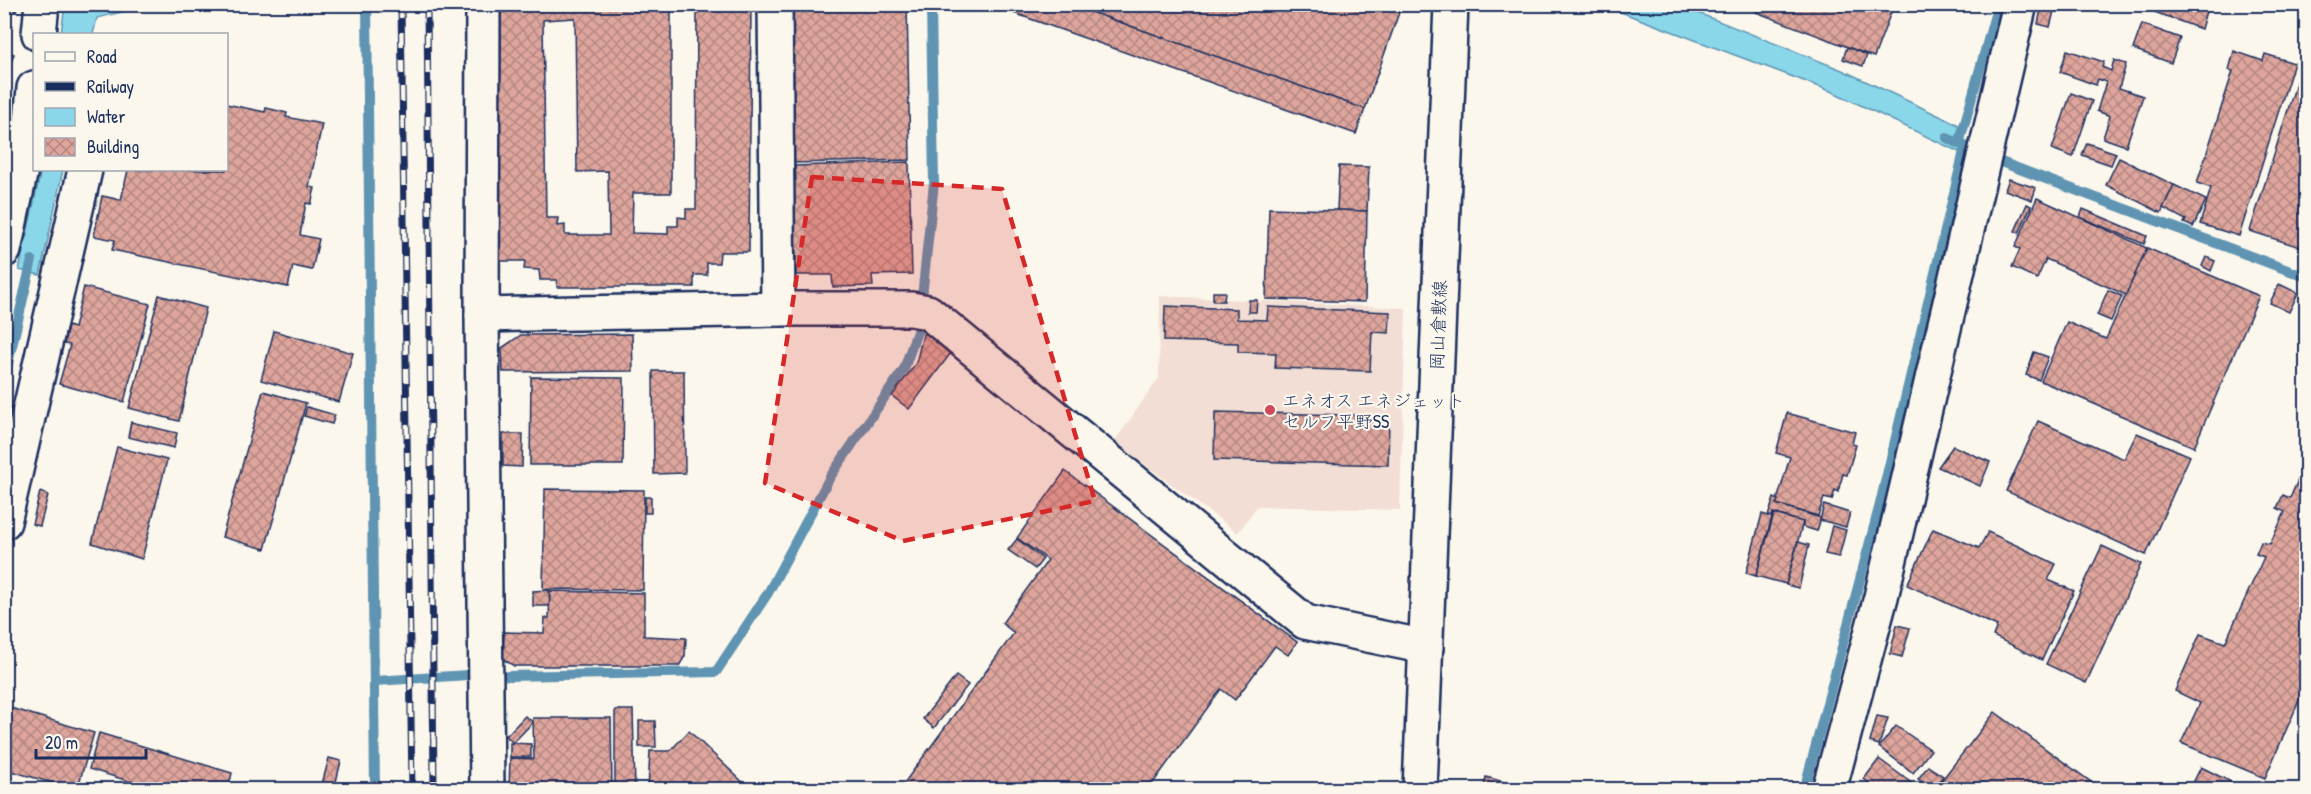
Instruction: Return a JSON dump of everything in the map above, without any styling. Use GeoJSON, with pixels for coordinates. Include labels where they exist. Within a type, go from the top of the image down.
{"type":"FeatureCollection","features":[{"type":"Feature","properties":{"kind":"street"},"geometry":{"type":"LineString","coordinates":[[39,33],[42,4]]}},
{"type":"Feature","properties":{"kind":"street"},"geometry":{"type":"LineString","coordinates":[[483,4],[482,315],[487,789]]}},
{"type":"Feature","properties":{"kind":"street"},"geometry":{"type":"LineString","coordinates":[[775,4],[778,309]]}},
{"type":"Feature","properties":{"kind":"street","name":"岡山倉敷線"},"geometry":{"type":"LineString","coordinates":[[1420,789],[1451,4]]}},
{"type":"Feature","properties":{"kind":"street"},"geometry":{"type":"LineString","coordinates":[[1829,789],[1881,597],[2020,4]]}},
{"type":"Feature","properties":{"kind":"street"},"geometry":{"type":"LineString","coordinates":[[4,250],[32,122],[33,105]]}},
{"type":"Feature","properties":{"kind":"street"},"geometry":{"type":"LineString","coordinates":[[4,522],[85,171]]}},
{"type":"Feature","properties":{"kind":"street"},"geometry":{"type":"LineString","coordinates":[[482,315],[778,309],[920,311],[1305,622],[1426,647]]}},
{"type":"Feature","properties":{"kind":"highlighted area"},"geometry":{"type":"Polygon","coordinates":[[[812,177],[1002,189],[1095,501],[903,541],[765,483],[812,177]]]}},
{"type":"Feature","properties":{"kind":"shaded area","name":"エネオス エネジェット セルフ平野SS"},"geometry":{"type":"Polygon","coordinates":[[[1160,296],[1406,308],[1400,510],[1257,506],[1238,533],[1114,442],[1159,378],[1160,296]]]}},
{"type":"Feature","properties":{"kind":"water"},"geometry":{"type":"Polygon","coordinates":[[[65,4],[150,5],[97,18],[93,33],[61,33],[65,4]]]}},
{"type":"Feature","properties":{"kind":"water"},"geometry":{"type":"Polygon","coordinates":[[[1602,5],[1678,5],[1842,70],[1963,127],[1959,144],[1965,147],[1963,154],[1833,92],[1602,5]]]}},
{"type":"Feature","properties":{"kind":"water"},"geometry":{"type":"Polygon","coordinates":[[[41,171],[63,171],[40,275],[19,270],[41,171]]]}},
{"type":"Feature","properties":{"kind":"building"},"geometry":{"type":"Polygon","coordinates":[[[4,4],[18,4],[16,11],[4,7],[4,4]]]}},
{"type":"Feature","properties":{"kind":"building"},"geometry":{"type":"Polygon","coordinates":[[[501,4],[671,4],[671,193],[633,193],[632,233],[668,234],[668,226],[678,226],[678,217],[686,218],[686,209],[696,209],[697,4],[751,4],[749,252],[720,252],[719,263],[707,263],[707,275],[694,275],[694,287],[557,287],[557,280],[540,280],[539,270],[524,269],[525,261],[499,261],[501,4]],[[575,18],[543,20],[546,218],[558,218],[557,226],[565,225],[565,235],[609,235],[608,171],[577,172],[575,18]]]}},
{"type":"Feature","properties":{"kind":"building"},"geometry":{"type":"Polygon","coordinates":[[[793,4],[907,4],[910,160],[794,163],[793,4]]]}},
{"type":"Feature","properties":{"kind":"building"},"geometry":{"type":"Polygon","coordinates":[[[988,4],[1069,4],[1365,109],[1356,134],[988,4]]]}},
{"type":"Feature","properties":{"kind":"building"},"geometry":{"type":"Polygon","coordinates":[[[1069,4],[1402,4],[1365,109],[1069,4]]]}},
{"type":"Feature","properties":{"kind":"building"},"geometry":{"type":"Polygon","coordinates":[[[1759,4],[1894,4],[1874,57],[1756,12],[1759,4]]]}},
{"type":"Feature","properties":{"kind":"building"},"geometry":{"type":"Polygon","coordinates":[[[2042,4],[2055,7],[2050,27],[2038,24],[2042,4]]]}},
{"type":"Feature","properties":{"kind":"building"},"geometry":{"type":"Polygon","coordinates":[[[2151,4],[2208,4],[2201,29],[2149,10],[2151,4]]]}},
{"type":"Feature","properties":{"kind":"building"},"geometry":{"type":"Polygon","coordinates":[[[2142,24],[2180,38],[2171,63],[2133,49],[2142,24]]]}},
{"type":"Feature","properties":{"kind":"building"},"geometry":{"type":"Polygon","coordinates":[[[1847,47],[1867,55],[1863,66],[1843,59],[1847,47]]]}},
{"type":"Feature","properties":{"kind":"building"},"geometry":{"type":"Polygon","coordinates":[[[2067,50],[2104,62],[2102,67],[2111,71],[2114,60],[2126,64],[2119,88],[2143,96],[2126,146],[2103,138],[2110,116],[2097,111],[2106,82],[2098,79],[2096,85],[2060,72],[2067,50]]]}},
{"type":"Feature","properties":{"kind":"building"},"geometry":{"type":"Polygon","coordinates":[[[4,51],[14,54],[11,62],[4,60],[4,51]]]}},
{"type":"Feature","properties":{"kind":"building"},"geometry":{"type":"Polygon","coordinates":[[[2234,51],[2263,61],[2265,54],[2294,63],[2239,236],[2200,224],[2211,188],[2197,183],[2233,71],[2229,70],[2234,51]]]}},
{"type":"Feature","properties":{"kind":"building"},"geometry":{"type":"Polygon","coordinates":[[[2306,52],[2306,249],[2250,231],[2306,52]]]}},
{"type":"Feature","properties":{"kind":"building"},"geometry":{"type":"Polygon","coordinates":[[[2071,93],[2092,101],[2073,157],[2052,149],[2071,93]]]}},
{"type":"Feature","properties":{"kind":"building"},"geometry":{"type":"Polygon","coordinates":[[[228,104],[265,112],[266,108],[287,113],[286,117],[322,124],[309,187],[315,188],[311,204],[306,203],[300,235],[319,239],[312,270],[293,266],[288,287],[112,250],[115,240],[94,236],[102,196],[121,200],[128,171],[228,171],[228,104]]]}},
{"type":"Feature","properties":{"kind":"building"},"geometry":{"type":"Polygon","coordinates":[[[4,113],[12,115],[9,128],[4,127],[4,113]]]}},
{"type":"Feature","properties":{"kind":"building"},"geometry":{"type":"Polygon","coordinates":[[[2087,143],[2116,153],[2111,165],[2082,155],[2087,143]]]}},
{"type":"Feature","properties":{"kind":"building"},"geometry":{"type":"Polygon","coordinates":[[[2119,158],[2174,185],[2161,213],[2106,185],[2119,158]]]}},
{"type":"Feature","properties":{"kind":"building"},"geometry":{"type":"Polygon","coordinates":[[[909,162],[912,274],[872,275],[873,286],[833,287],[832,275],[796,275],[795,166],[909,162]]]}},
{"type":"Feature","properties":{"kind":"building"},"geometry":{"type":"Polygon","coordinates":[[[1339,166],[1369,167],[1367,211],[1337,210],[1339,166]]]}},
{"type":"Feature","properties":{"kind":"building"},"geometry":{"type":"Polygon","coordinates":[[[2009,179],[2036,188],[2032,200],[2005,190],[2009,179]]]}},
{"type":"Feature","properties":{"kind":"building"},"geometry":{"type":"Polygon","coordinates":[[[2174,185],[2206,200],[2193,227],[2184,223],[2186,220],[2163,208],[2174,185]]]}},
{"type":"Feature","properties":{"kind":"building"},"geometry":{"type":"Polygon","coordinates":[[[2037,198],[2147,248],[2126,295],[2046,259],[2037,279],[2012,267],[2020,249],[2015,247],[2037,198]]]}},
{"type":"Feature","properties":{"kind":"building"},"geometry":{"type":"Polygon","coordinates":[[[2027,204],[2031,206],[2019,233],[2015,231],[2027,204]]]}},
{"type":"Feature","properties":{"kind":"building"},"geometry":{"type":"Polygon","coordinates":[[[1269,208],[1367,211],[1365,302],[1266,299],[1269,208]]]}},
{"type":"Feature","properties":{"kind":"building"},"geometry":{"type":"Polygon","coordinates":[[[2083,209],[2147,236],[2144,244],[2080,217],[2083,209]]]}},
{"type":"Feature","properties":{"kind":"building"},"geometry":{"type":"Polygon","coordinates":[[[2147,248],[2259,296],[2194,447],[2041,381],[2067,322],[2106,339],[2147,248]]]}},
{"type":"Feature","properties":{"kind":"building"},"geometry":{"type":"Polygon","coordinates":[[[2206,257],[2215,261],[2211,271],[2202,266],[2206,257]]]}},
{"type":"Feature","properties":{"kind":"building"},"geometry":{"type":"Polygon","coordinates":[[[2279,284],[2298,293],[2289,312],[2270,303],[2279,284]]]}},
{"type":"Feature","properties":{"kind":"building"},"geometry":{"type":"Polygon","coordinates":[[[84,287],[150,304],[124,402],[59,384],[70,345],[64,344],[68,326],[74,328],[84,287]]]}},
{"type":"Feature","properties":{"kind":"building"},"geometry":{"type":"Polygon","coordinates":[[[2108,290],[2122,296],[2111,321],[2097,315],[2108,290]]]}},
{"type":"Feature","properties":{"kind":"building"},"geometry":{"type":"Polygon","coordinates":[[[1213,292],[1225,292],[1224,301],[1213,301],[1213,292]]]}},
{"type":"Feature","properties":{"kind":"building"},"geometry":{"type":"Polygon","coordinates":[[[159,295],[206,308],[179,421],[129,408],[159,295]]]}},
{"type":"Feature","properties":{"kind":"building"},"geometry":{"type":"Polygon","coordinates":[[[1249,300],[1257,300],[1256,312],[1248,312],[1249,300]]]}},
{"type":"Feature","properties":{"kind":"building"},"geometry":{"type":"Polygon","coordinates":[[[1165,306],[1237,309],[1237,319],[1267,320],[1268,307],[1390,312],[1389,333],[1372,332],[1370,371],[1275,368],[1276,353],[1238,352],[1238,343],[1164,341],[1165,306]]]}},
{"type":"Feature","properties":{"kind":"building"},"geometry":{"type":"Polygon","coordinates":[[[274,331],[353,353],[339,402],[261,380],[274,331]]]}},
{"type":"Feature","properties":{"kind":"building"},"geometry":{"type":"Polygon","coordinates":[[[924,331],[950,354],[909,409],[892,396],[916,363],[924,331]]]}},
{"type":"Feature","properties":{"kind":"building"},"geometry":{"type":"Polygon","coordinates":[[[632,334],[633,371],[503,372],[502,348],[521,335],[632,334]]]}},
{"type":"Feature","properties":{"kind":"building"},"geometry":{"type":"Polygon","coordinates":[[[2034,352],[2048,357],[2039,380],[2026,375],[2034,352]]]}},
{"type":"Feature","properties":{"kind":"building"},"geometry":{"type":"Polygon","coordinates":[[[653,371],[684,371],[685,473],[654,474],[653,371]]]}},
{"type":"Feature","properties":{"kind":"building"},"geometry":{"type":"Polygon","coordinates":[[[531,377],[624,378],[623,465],[530,465],[531,377]]]}},
{"type":"Feature","properties":{"kind":"building"},"geometry":{"type":"Polygon","coordinates":[[[263,391],[306,403],[265,549],[222,537],[263,391]]]}},
{"type":"Feature","properties":{"kind":"building"},"geometry":{"type":"Polygon","coordinates":[[[307,407],[335,415],[332,424],[304,416],[307,407]]]}},
{"type":"Feature","properties":{"kind":"building"},"geometry":{"type":"Polygon","coordinates":[[[1215,412],[1389,416],[1388,465],[1214,460],[1215,412]]]}},
{"type":"Feature","properties":{"kind":"building"},"geometry":{"type":"Polygon","coordinates":[[[1787,413],[1855,432],[1852,444],[1856,445],[1847,475],[1843,474],[1838,492],[1835,490],[1832,500],[1824,498],[1818,516],[1776,504],[1790,457],[1776,453],[1787,413]]]}},
{"type":"Feature","properties":{"kind":"building"},"geometry":{"type":"Polygon","coordinates":[[[2038,421],[2124,459],[2137,433],[2190,456],[2146,555],[2006,491],[2038,421]]]}},
{"type":"Feature","properties":{"kind":"building"},"geometry":{"type":"Polygon","coordinates":[[[131,422],[177,433],[174,448],[128,437],[131,422]]]}},
{"type":"Feature","properties":{"kind":"building"},"geometry":{"type":"Polygon","coordinates":[[[503,434],[523,434],[522,467],[503,466],[503,434]]]}},
{"type":"Feature","properties":{"kind":"building"},"geometry":{"type":"Polygon","coordinates":[[[1953,446],[1990,462],[1980,486],[1938,467],[1953,446]]]}},
{"type":"Feature","properties":{"kind":"building"},"geometry":{"type":"Polygon","coordinates":[[[117,447],[167,460],[142,559],[92,543],[117,447]]]}},
{"type":"Feature","properties":{"kind":"building"},"geometry":{"type":"Polygon","coordinates":[[[2306,462],[2306,685],[2265,778],[2181,743],[2200,703],[2175,691],[2200,634],[2225,643],[2264,557],[2256,554],[2261,542],[2270,544],[2285,512],[2277,508],[2283,495],[2290,498],[2306,462]]]}},
{"type":"Feature","properties":{"kind":"building"},"geometry":{"type":"Polygon","coordinates":[[[1065,471],[1297,642],[1288,655],[1275,646],[1235,700],[1221,689],[1148,790],[899,790],[1014,633],[1002,623],[1048,560],[1017,538],[1065,471]]]}},
{"type":"Feature","properties":{"kind":"building"},"geometry":{"type":"Polygon","coordinates":[[[545,489],[644,490],[643,590],[543,589],[545,489]]]}},
{"type":"Feature","properties":{"kind":"building"},"geometry":{"type":"Polygon","coordinates":[[[40,492],[48,495],[40,526],[32,524],[40,492]]]}},
{"type":"Feature","properties":{"kind":"building"},"geometry":{"type":"Polygon","coordinates":[[[645,497],[651,497],[651,513],[645,513],[645,497]]]}},
{"type":"Feature","properties":{"kind":"building"},"geometry":{"type":"Polygon","coordinates":[[[1774,498],[1778,500],[1776,504],[1821,518],[1817,531],[1803,527],[1803,522],[1773,513],[1772,517],[1768,516],[1774,498]]]}},
{"type":"Feature","properties":{"kind":"building"},"geometry":{"type":"Polygon","coordinates":[[[1824,505],[1850,513],[1846,527],[1820,520],[1824,505]]]}},
{"type":"Feature","properties":{"kind":"building"},"geometry":{"type":"Polygon","coordinates":[[[1762,514],[1772,517],[1756,576],[1746,573],[1762,514]]]}},
{"type":"Feature","properties":{"kind":"building"},"geometry":{"type":"Polygon","coordinates":[[[1774,514],[1803,522],[1786,584],[1756,576],[1774,514]]]}},
{"type":"Feature","properties":{"kind":"building"},"geometry":{"type":"Polygon","coordinates":[[[1832,526],[1846,530],[1839,557],[1825,554],[1832,526]]]}},
{"type":"Feature","properties":{"kind":"building"},"geometry":{"type":"Polygon","coordinates":[[[1933,529],[1979,548],[1988,532],[2056,564],[2048,580],[2074,591],[2042,660],[1993,636],[1997,626],[1907,585],[1933,529]]]}},
{"type":"Feature","properties":{"kind":"building"},"geometry":{"type":"Polygon","coordinates":[[[1017,539],[1043,559],[1035,569],[1008,550],[1017,539]]]}},
{"type":"Feature","properties":{"kind":"building"},"geometry":{"type":"Polygon","coordinates":[[[1798,542],[1809,545],[1799,588],[1786,585],[1798,542]]]}},
{"type":"Feature","properties":{"kind":"building"},"geometry":{"type":"Polygon","coordinates":[[[2102,546],[2141,564],[2086,683],[2046,664],[2102,546]]]}},
{"type":"Feature","properties":{"kind":"building"},"geometry":{"type":"Polygon","coordinates":[[[549,590],[550,606],[533,606],[533,591],[549,590]]]}},
{"type":"Feature","properties":{"kind":"building"},"geometry":{"type":"Polygon","coordinates":[[[550,591],[644,593],[644,636],[686,638],[685,656],[679,666],[514,666],[503,659],[504,632],[544,633],[545,618],[549,618],[550,591]]]}},
{"type":"Feature","properties":{"kind":"building"},"geometry":{"type":"Polygon","coordinates":[[[1897,625],[1910,628],[1902,657],[1890,654],[1897,625]]]}},
{"type":"Feature","properties":{"kind":"building"},"geometry":{"type":"Polygon","coordinates":[[[956,676],[968,685],[934,728],[923,719],[956,676]]]}},
{"type":"Feature","properties":{"kind":"building"},"geometry":{"type":"Polygon","coordinates":[[[4,706],[94,733],[77,790],[4,769],[4,706]]]}},
{"type":"Feature","properties":{"kind":"building"},"geometry":{"type":"Polygon","coordinates":[[[615,710],[633,710],[635,790],[615,790],[615,710]]]}},
{"type":"Feature","properties":{"kind":"building"},"geometry":{"type":"Polygon","coordinates":[[[1995,712],[2102,790],[1934,790],[1995,712]]]}},
{"type":"Feature","properties":{"kind":"building"},"geometry":{"type":"Polygon","coordinates":[[[525,716],[533,722],[513,743],[506,736],[525,716]]]}},
{"type":"Feature","properties":{"kind":"building"},"geometry":{"type":"Polygon","coordinates":[[[1877,716],[1888,718],[1879,745],[1870,742],[1877,716]]]}},
{"type":"Feature","properties":{"kind":"building"},"geometry":{"type":"Polygon","coordinates":[[[533,718],[611,718],[612,790],[509,790],[510,758],[534,759],[533,718]]]}},
{"type":"Feature","properties":{"kind":"building"},"geometry":{"type":"Polygon","coordinates":[[[639,721],[655,721],[656,747],[639,747],[639,721]]]}},
{"type":"Feature","properties":{"kind":"building"},"geometry":{"type":"Polygon","coordinates":[[[1896,726],[1931,750],[1913,773],[1879,747],[1896,726]]]}},
{"type":"Feature","properties":{"kind":"building"},"geometry":{"type":"Polygon","coordinates":[[[689,731],[751,790],[648,790],[650,751],[670,751],[689,731]]]}},
{"type":"Feature","properties":{"kind":"building"},"geometry":{"type":"Polygon","coordinates":[[[99,733],[232,773],[228,790],[158,790],[89,769],[99,733]]]}},
{"type":"Feature","properties":{"kind":"building"},"geometry":{"type":"Polygon","coordinates":[[[510,743],[531,744],[531,757],[510,757],[510,743]]]}},
{"type":"Feature","properties":{"kind":"building"},"geometry":{"type":"Polygon","coordinates":[[[329,758],[341,761],[334,790],[324,790],[321,788],[329,758]]]}},
{"type":"Feature","properties":{"kind":"building"},"geometry":{"type":"Polygon","coordinates":[[[1879,759],[1921,790],[1877,790],[1864,779],[1879,759]]]}},
{"type":"Feature","properties":{"kind":"building"},"geometry":{"type":"Polygon","coordinates":[[[1928,766],[1943,776],[1934,790],[1918,779],[1928,766]]]}},
{"type":"Feature","properties":{"kind":"building"},"geometry":{"type":"Polygon","coordinates":[[[2201,767],[2247,790],[2196,790],[2191,787],[2201,767]]]}},
{"type":"Feature","properties":{"kind":"building"},"geometry":{"type":"Polygon","coordinates":[[[1486,777],[1533,790],[1483,790],[1486,777]]]}},
{"type":"Feature","properties":{"kind":"waterway"},"geometry":{"type":"LineString","coordinates":[[367,4],[375,790]]}},
{"type":"Feature","properties":{"kind":"waterway"},"geometry":{"type":"LineString","coordinates":[[507,676],[716,672],[768,593],[830,477],[904,369],[919,326],[934,183],[931,4]]}},
{"type":"Feature","properties":{"kind":"waterway"},"geometry":{"type":"LineString","coordinates":[[1959,144],[1998,4]]}},
{"type":"Feature","properties":{"kind":"waterway"},"geometry":{"type":"LineString","coordinates":[[1947,138],[2001,162],[2306,277]]}},
{"type":"Feature","properties":{"kind":"waterway"},"geometry":{"type":"LineString","coordinates":[[1804,790],[1880,504],[1965,147]]}},
{"type":"Feature","properties":{"kind":"waterway"},"geometry":{"type":"LineString","coordinates":[[4,380],[32,260]]}},
{"type":"Feature","properties":{"kind":"waterway"},"geometry":{"type":"LineString","coordinates":[[375,681],[468,675]]}},
{"type":"Feature","properties":{"kind":"railway"},"geometry":{"type":"LineString","coordinates":[[401,4],[412,790]]}},
{"type":"Feature","properties":{"kind":"railway"},"geometry":{"type":"LineString","coordinates":[[427,4],[434,790]]}},
{"type":"Feature","properties":{"kind":"place","name":"エネオス エネジェット セルフ平野SS"},"geometry":{"type":"Point","coordinates":[1270,410]}}]}
